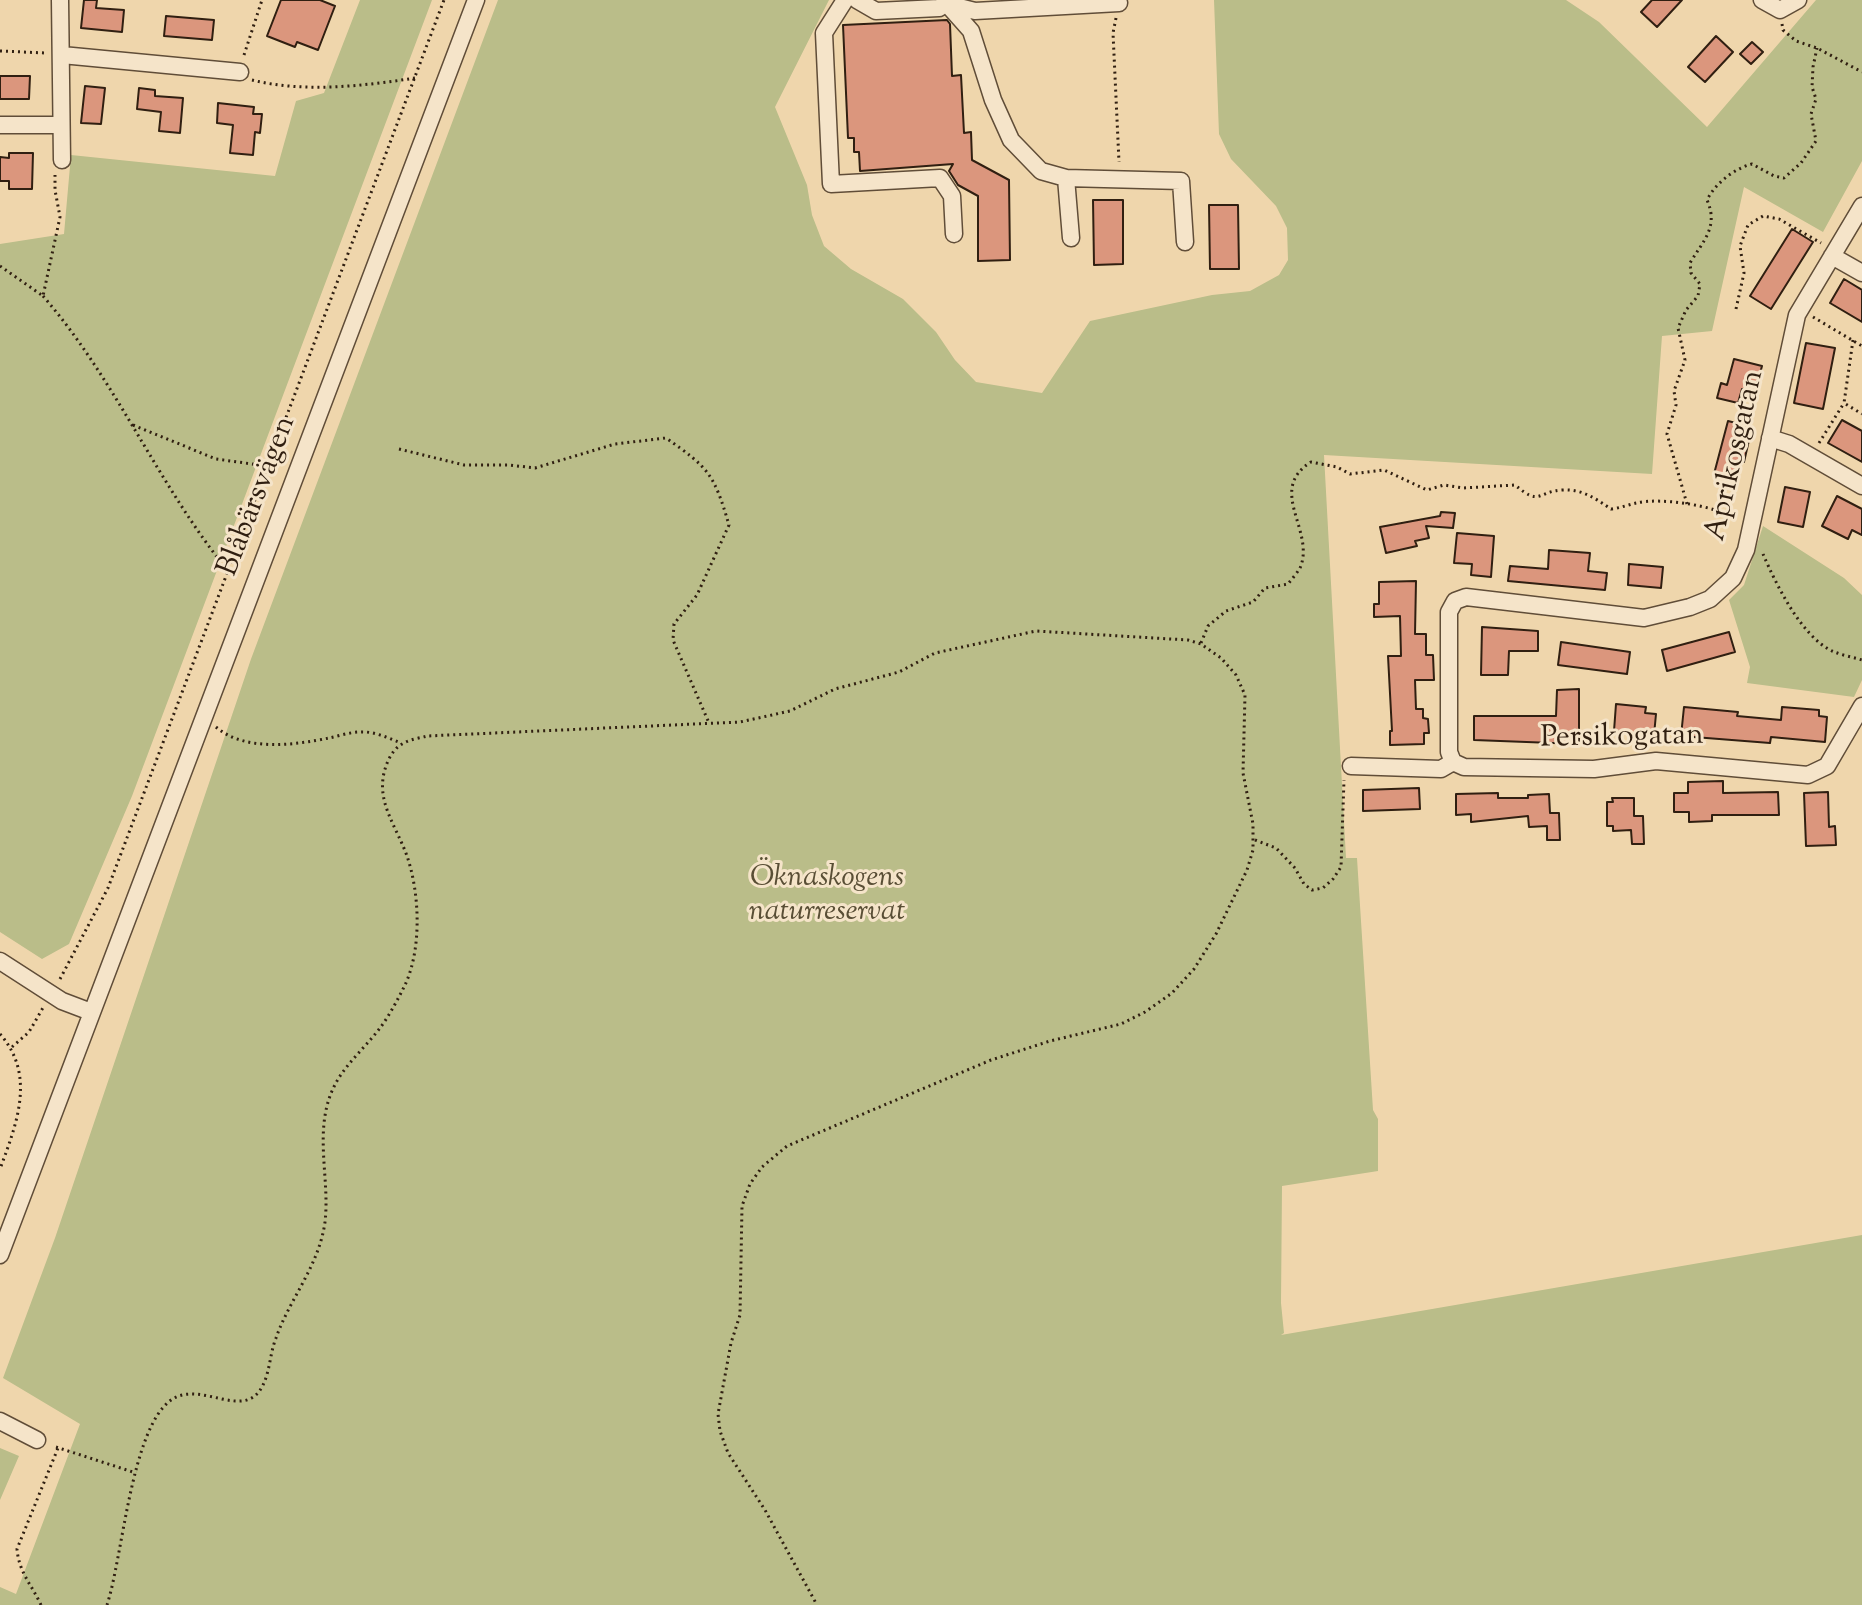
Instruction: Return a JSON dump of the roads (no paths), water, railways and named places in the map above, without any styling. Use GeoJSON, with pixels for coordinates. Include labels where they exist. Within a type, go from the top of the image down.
{"type":"FeatureCollection","features":[{"type":"Feature","properties":{"kind":"street"},"geometry":{"type":"LineString","coordinates":[[60,0],[62,160]]}},
{"type":"Feature","properties":{"kind":"street","name":"Blåbärsvägen"},"geometry":{"type":"LineString","coordinates":[[0,1255],[476,0]]}},
{"type":"Feature","properties":{"kind":"street"},"geometry":{"type":"LineString","coordinates":[[845,0],[824,33],[831,184],[940,178],[952,196],[954,234]]}},
{"type":"Feature","properties":{"kind":"street"},"geometry":{"type":"LineString","coordinates":[[857,0],[876,11],[939,8],[949,2]]}},
{"type":"Feature","properties":{"kind":"street"},"geometry":{"type":"LineString","coordinates":[[1762,0],[1780,10],[1798,0]]}},
{"type":"Feature","properties":{"kind":"street"},"geometry":{"type":"LineString","coordinates":[[949,2],[975,11],[1119,3]]}},
{"type":"Feature","properties":{"kind":"street"},"geometry":{"type":"LineString","coordinates":[[949,2],[971,31],[993,100],[1011,140],[1041,171],[1066,178],[1181,181],[1185,242]]}},
{"type":"Feature","properties":{"kind":"street"},"geometry":{"type":"LineString","coordinates":[[62,55],[240,72]]}},
{"type":"Feature","properties":{"kind":"street"},"geometry":{"type":"LineString","coordinates":[[0,125],[61,125]]}},
{"type":"Feature","properties":{"kind":"street"},"geometry":{"type":"LineString","coordinates":[[1066,178],[1071,238]]}},
{"type":"Feature","properties":{"kind":"street","name":"Aprikosgatan"},"geometry":{"type":"LineString","coordinates":[[1451,757],[1449,612],[1455,601],[1466,597],[1644,618],[1700,604],[1721,591],[1738,570],[1750,531],[1799,309],[1862,206]]}},
{"type":"Feature","properties":{"kind":"street"},"geometry":{"type":"LineString","coordinates":[[1833,253],[1862,273]]}},
{"type":"Feature","properties":{"kind":"street"},"geometry":{"type":"LineString","coordinates":[[1770,438],[1789,444],[1862,486]]}},
{"type":"Feature","properties":{"kind":"street","name":"Persikogatan"},"geometry":{"type":"LineString","coordinates":[[1351,766],[1441,769],[1451,757],[1464,767],[1594,769],[1656,761],[1808,775],[1827,766],[1862,706]]}},
{"type":"Feature","properties":{"kind":"street"},"geometry":{"type":"LineString","coordinates":[[0,961],[62,1001],[91,1012]]}},
{"type":"Feature","properties":{"kind":"street"},"geometry":{"type":"LineString","coordinates":[[0,1421],[37,1440]]}},
{"type":"Feature","properties":{"kind":"park label","name":"Öknaskogens naturreservat"},"geometry":{"type":"Point","coordinates":[827,897]}}]}
